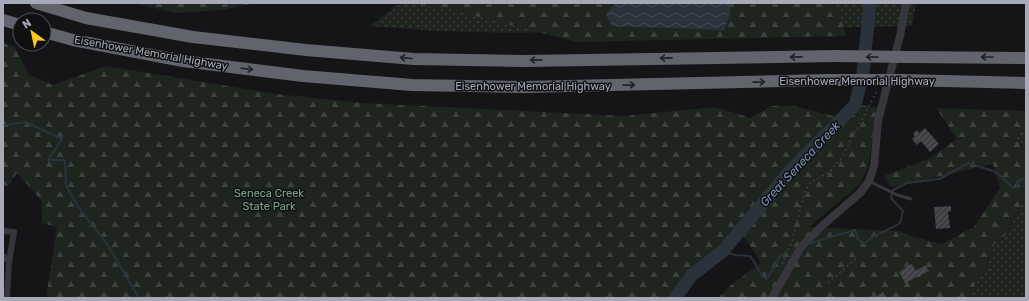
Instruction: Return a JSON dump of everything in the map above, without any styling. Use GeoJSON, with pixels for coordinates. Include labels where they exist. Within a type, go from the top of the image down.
{"type":"FeatureCollection","features":[{"type":"Feature","properties":{"kind":"highway"},"geometry":{"type":"LineString","coordinates":[[36,3],[86,18],[193,37],[306,50],[414,59],[524,61],[835,56],[1026,58]]}},
{"type":"Feature","properties":{"kind":"highway","name":"Eisenhower Memorial Highway"},"geometry":{"type":"LineString","coordinates":[[52,34],[73,40],[183,61],[303,76],[412,85],[525,87],[827,80],[1026,83]]}},
{"type":"Feature","properties":{"kind":"street"},"geometry":{"type":"LineString","coordinates":[[769,295],[801,247],[823,225],[860,193],[869,181],[874,166],[878,121],[900,36],[906,3]]}},
{"type":"Feature","properties":{"kind":"street"},"geometry":{"type":"LineString","coordinates":[[3,231],[14,232],[9,262],[7,298]]}},
{"type":"Feature","properties":{"kind":"street"},"geometry":{"type":"LineString","coordinates":[[3,256],[9,262]]}},
{"type":"Feature","properties":{"kind":"lane"},"geometry":{"type":"LineString","coordinates":[[869,181],[897,195],[911,199]]}},
{"type":"Feature","properties":{"kind":"path"},"geometry":{"type":"LineString","coordinates":[[782,265],[793,239],[805,191],[811,182],[829,172],[841,159],[868,111],[880,84]]}},
{"type":"Feature","properties":{"kind":"path"},"geometry":{"type":"LineString","coordinates":[[828,283],[858,257]]}},
{"type":"Feature","properties":{"kind":"path"},"geometry":{"type":"LineString","coordinates":[[762,298],[769,295]]}},
{"type":"Feature","properties":{"kind":"green space"},"geometry":{"type":"Polygon","coordinates":[[[134,3],[255,3],[222,10],[176,13],[134,3]]]}},
{"type":"Feature","properties":{"kind":"green space"},"geometry":{"type":"Polygon","coordinates":[[[401,3],[916,3],[912,26],[507,33],[439,31],[370,26],[401,3]]]}},
{"type":"Feature","properties":{"kind":"green space"},"geometry":{"type":"Polygon","coordinates":[[[403,3],[616,3],[606,14],[612,26],[724,30],[729,17],[731,3],[836,3],[846,36],[577,42],[445,8],[403,3]]]}},
{"type":"Feature","properties":{"kind":"green space","name":"Seneca Creek State Park"},"geometry":{"type":"Polygon","coordinates":[[[3,43],[12,45],[12,52],[17,52],[29,75],[53,85],[106,66],[276,94],[363,103],[624,116],[715,107],[751,118],[771,106],[794,106],[841,118],[855,105],[877,107],[868,167],[860,184],[809,227],[899,231],[910,236],[942,244],[974,227],[1000,188],[993,164],[891,187],[884,176],[930,158],[957,139],[936,108],[1026,111],[1026,130],[1023,130],[1015,139],[1026,149],[1026,196],[1004,237],[994,244],[988,265],[967,298],[718,298],[731,285],[761,263],[740,230],[723,251],[692,275],[675,298],[46,298],[57,227],[42,223],[42,201],[17,173],[8,186],[3,185],[3,43]]]}},
{"type":"Feature","properties":{"kind":"green space"},"geometry":{"type":"Polygon","coordinates":[[[1023,130],[1026,130],[1026,149],[1015,139],[1023,130]]]}},
{"type":"Feature","properties":{"kind":"green space"},"geometry":{"type":"Polygon","coordinates":[[[1026,196],[1026,298],[967,298],[988,265],[994,244],[1005,237],[1026,196]]]}},
{"type":"Feature","properties":{"kind":"water"},"geometry":{"type":"Polygon","coordinates":[[[616,3],[731,3],[729,17],[724,30],[612,26],[606,14],[616,3]]]}},
{"type":"Feature","properties":{"kind":"building"},"geometry":{"type":"Polygon","coordinates":[[[925,128],[939,144],[930,152],[921,141],[917,145],[912,139],[915,136],[913,134],[917,130],[919,133],[925,128]]]}},
{"type":"Feature","properties":{"kind":"building"},"geometry":{"type":"Polygon","coordinates":[[[951,206],[951,211],[948,212],[950,228],[936,229],[934,207],[951,206]]]}},
{"type":"Feature","properties":{"kind":"building"},"geometry":{"type":"Polygon","coordinates":[[[912,264],[916,271],[925,265],[929,271],[905,283],[899,272],[912,264]]]}},
{"type":"Feature","properties":{"kind":"building"},"geometry":{"type":"Polygon","coordinates":[[[883,292],[887,298],[874,298],[883,292]]]}},
{"type":"Feature","properties":{"kind":"waterway","name":"Great Seneca Creek"},"geometry":{"type":"LineString","coordinates":[[675,298],[692,275],[723,251],[790,171],[855,105],[863,73],[870,3]]}},
{"type":"Feature","properties":{"kind":"waterway"},"geometry":{"type":"LineString","coordinates":[[3,125],[26,122],[62,139],[48,160],[65,160],[66,186],[79,208],[109,247],[139,298]]}},
{"type":"Feature","properties":{"kind":"waterway"},"geometry":{"type":"LineString","coordinates":[[811,243],[855,230],[858,240],[865,243],[873,237],[900,223],[903,211],[891,198],[893,190],[907,183],[939,179],[969,163],[993,171],[1013,188],[1017,187],[1018,181],[1026,178]]}},
{"type":"Feature","properties":{"kind":"waterway"},"geometry":{"type":"LineString","coordinates":[[723,251],[735,255],[750,256],[764,278],[767,279],[780,256],[785,253]]}}]}
